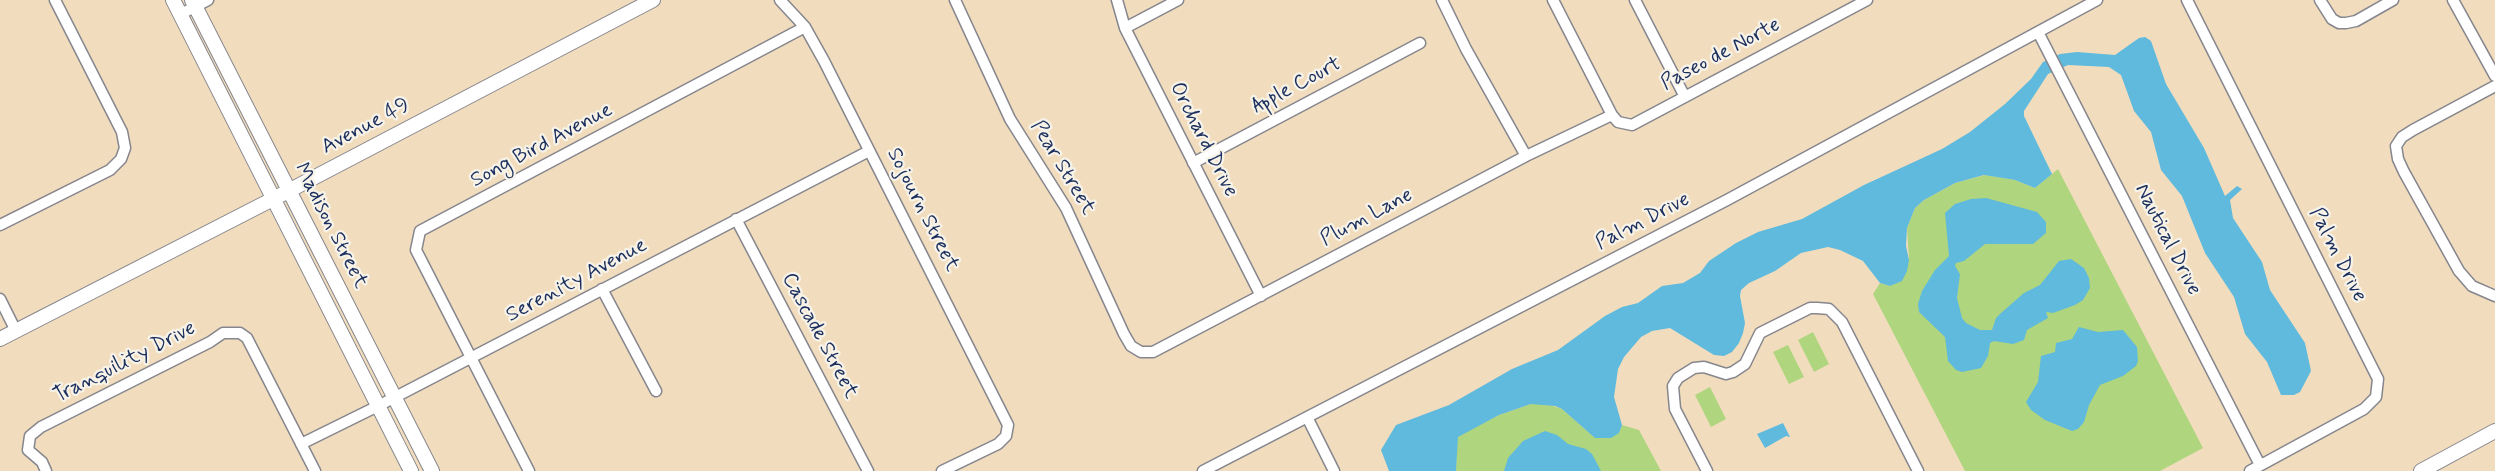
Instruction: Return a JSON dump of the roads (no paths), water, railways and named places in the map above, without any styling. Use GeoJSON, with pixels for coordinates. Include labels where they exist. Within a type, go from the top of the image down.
{"type":"FeatureCollection","features":[{"type":"Feature","properties":{"kind":"main road","name":"Madison Street"},"geometry":{"type":"LineString","coordinates":[[173,0],[411,471]]}},
{"type":"Feature","properties":{"kind":"main road","name":"Avenue 49"},"geometry":{"type":"LineString","coordinates":[[0,338],[289,191],[654,0]]}},
{"type":"Feature","properties":{"kind":"main road","name":"Madison Street"},"geometry":{"type":"LineString","coordinates":[[198,2],[289,191],[432,471]]}},
{"type":"Feature","properties":{"kind":"main road"},"geometry":{"type":"LineString","coordinates":[[2421,471],[2495,431]]}},
{"type":"Feature","properties":{"kind":"street"},"geometry":{"type":"LineString","coordinates":[[0,225],[110,170],[122,159],[125,148],[122,132],[55,0]]}},
{"type":"Feature","properties":{"kind":"street","name":"Sojourn Street"},"geometry":{"type":"LineString","coordinates":[[780,0],[805,27],[1008,425],[1006,436],[998,444],[942,471]]}},
{"type":"Feature","properties":{"kind":"street","name":"Pear Street"},"geometry":{"type":"LineString","coordinates":[[955,0],[1010,119],[1066,208],[1124,334],[1131,346],[1141,352]]}},
{"type":"Feature","properties":{"kind":"street","name":"Orchard Drive"},"geometry":{"type":"LineString","coordinates":[[1117,0],[1125,28],[1261,296]]}},
{"type":"Feature","properties":{"kind":"street"},"geometry":{"type":"LineString","coordinates":[[1125,28],[1178,0]]}},
{"type":"Feature","properties":{"kind":"street"},"geometry":{"type":"LineString","coordinates":[[1442,0],[1466,49],[1526,156]]}},
{"type":"Feature","properties":{"kind":"street"},"geometry":{"type":"LineString","coordinates":[[1553,0],[1612,115]]}},
{"type":"Feature","properties":{"kind":"street"},"geometry":{"type":"LineString","coordinates":[[1635,0],[1684,97]]}},
{"type":"Feature","properties":{"kind":"street","name":"Paseo de Norte"},"geometry":{"type":"LineString","coordinates":[[1612,115],[1625,125],[1639,122],[1867,0]]}},
{"type":"Feature","properties":{"kind":"street","name":"Palm Drive"},"geometry":{"type":"LineString","coordinates":[[1203,471],[1726,200],[2097,0]]}},
{"type":"Feature","properties":{"kind":"street","name":"Palm Drive"},"geometry":{"type":"LineString","coordinates":[[2187,0],[2378,379],[2376,398],[2364,409],[2250,471]]}},
{"type":"Feature","properties":{"kind":"street"},"geometry":{"type":"LineString","coordinates":[[2320,0],[2326,12],[2339,23],[2356,21],[2393,0]]}},
{"type":"Feature","properties":{"kind":"street"},"geometry":{"type":"LineString","coordinates":[[2454,0],[2495,76]]}},
{"type":"Feature","properties":{"kind":"street"},"geometry":{"type":"LineString","coordinates":[[181,14],[198,2]]}},
{"type":"Feature","properties":{"kind":"street","name":"Song Bird Avenue"},"geometry":{"type":"LineString","coordinates":[[471,358],[416,250],[420,231],[805,27]]}},
{"type":"Feature","properties":{"kind":"street","name":"Nautical Drive"},"geometry":{"type":"LineString","coordinates":[[2038,32],[2260,465]]}},
{"type":"Feature","properties":{"kind":"street","name":"Apple Court"},"geometry":{"type":"LineString","coordinates":[[1192,163],[1420,43]]}},
{"type":"Feature","properties":{"kind":"street"},"geometry":{"type":"LineString","coordinates":[[2492,295],[2472,286],[2458,271],[2404,172],[2398,159],[2396,146],[2402,137],[2413,130],[2495,86]]}},
{"type":"Feature","properties":{"kind":"street","name":"Plum Lane"},"geometry":{"type":"LineString","coordinates":[[1141,352],[1154,352],[1526,156],[1612,115]]}},
{"type":"Feature","properties":{"kind":"street","name":"Serenity Avenue"},"geometry":{"type":"LineString","coordinates":[[301,444],[870,151]]}},
{"type":"Feature","properties":{"kind":"street","name":"Cascade Street"},"geometry":{"type":"LineString","coordinates":[[736,219],[868,471]]}},
{"type":"Feature","properties":{"kind":"street"},"geometry":{"type":"LineString","coordinates":[[602,289],[656,391]]}},
{"type":"Feature","properties":{"kind":"street"},"geometry":{"type":"LineString","coordinates":[[0,299],[16,331]]}},
{"type":"Feature","properties":{"kind":"street"},"geometry":{"type":"LineString","coordinates":[[1707,471],[1675,409],[1673,386],[1678,378],[1684,372],[1694,368],[1704,367],[1726,374],[1733,372],[1745,364],[1760,333],[1810,308],[1829,309],[1842,322],[1914,470]]}},
{"type":"Feature","properties":{"kind":"street","name":"Tranquility Drive"},"geometry":{"type":"LineString","coordinates":[[46,471],[42,462],[28,450],[30,436],[41,427],[210,342],[223,333],[240,333],[247,338],[301,444]]}},
{"type":"Feature","properties":{"kind":"street"},"geometry":{"type":"LineString","coordinates":[[471,358],[530,471]]}},
{"type":"Feature","properties":{"kind":"street"},"geometry":{"type":"LineString","coordinates":[[1307,417],[1334,471]]}},
{"type":"Feature","properties":{"kind":"street"},"geometry":{"type":"LineString","coordinates":[[301,444],[315,471]]}},
{"type":"Feature","properties":{"kind":"water"},"geometry":{"type":"Polygon","coordinates":[[[2145,37],[2151,41],[2166,84],[2204,148],[2225,196],[2237,186],[2242,189],[2230,200],[2233,218],[2262,262],[2270,290],[2305,343],[2311,371],[2300,392],[2294,395],[2281,395],[2267,362],[2245,334],[2234,297],[2205,253],[2182,196],[2161,170],[2151,132],[2134,111],[2121,75],[2109,67],[2068,65],[2048,74],[2024,111],[2024,116],[2052,174],[2035,188],[2015,180],[1984,175],[1955,183],[1924,200],[1915,208],[1907,228],[1906,246],[1909,260],[1902,281],[1890,286],[1880,283],[1863,261],[1840,250],[1828,247],[1801,253],[1741,290],[1745,323],[1739,343],[1732,352],[1724,356],[1714,355],[1670,328],[1652,331],[1641,337],[1624,357],[1618,369],[1614,397],[1622,425],[1619,433],[1611,438],[1595,438],[1562,409],[1555,406],[1531,404],[1499,415],[1458,437],[1456,471],[1389,471],[1381,450],[1396,425],[1449,405],[1512,369],[1558,350],[1605,316],[1622,307],[1638,303],[1662,286],[1683,283],[1700,273],[1709,261],[1736,243],[1758,232],[1802,219],[1864,185],[1942,149],[1970,132],[2005,104],[2031,79],[2043,62],[2060,54],[2077,52],[2115,55],[2139,38],[2145,37]]]}},
{"type":"Feature","properties":{"kind":"water"},"geometry":{"type":"Polygon","coordinates":[[[1986,198],[2037,212],[2046,222],[2046,233],[2033,244],[1985,244],[1964,261],[1956,263],[1955,266],[1960,274],[1957,298],[1962,318],[1966,323],[1980,330],[1992,330],[1996,318],[2024,293],[2040,285],[2059,261],[2071,259],[2084,268],[2089,278],[2090,288],[2083,300],[2075,305],[2053,313],[2046,312],[2048,318],[2027,330],[2024,340],[2013,344],[1994,341],[1990,343],[1988,356],[1981,368],[1962,372],[1956,370],[1948,361],[1945,337],[1919,312],[1918,304],[1922,291],[1935,270],[1949,256],[1945,213],[1955,204],[1971,199],[1986,198]]]}},
{"type":"Feature","properties":{"kind":"water"},"geometry":{"type":"Polygon","coordinates":[[[2079,327],[2098,332],[2123,330],[2137,347],[2138,361],[2136,366],[2123,376],[2100,385],[2089,405],[2084,422],[2078,429],[2072,431],[2045,420],[2031,410],[2026,402],[2038,382],[2041,356],[2055,352],[2056,343],[2072,339],[2079,327]]]}},
{"type":"Feature","properties":{"kind":"water"},"geometry":{"type":"Polygon","coordinates":[[[1783,423],[1790,437],[1786,436],[1765,448],[1757,434],[1783,423]]]}},
{"type":"Feature","properties":{"kind":"water"},"geometry":{"type":"Polygon","coordinates":[[[1545,431],[1557,435],[1568,444],[1586,449],[1592,454],[1601,471],[1504,471],[1508,458],[1523,441],[1545,431]]]}}]}
